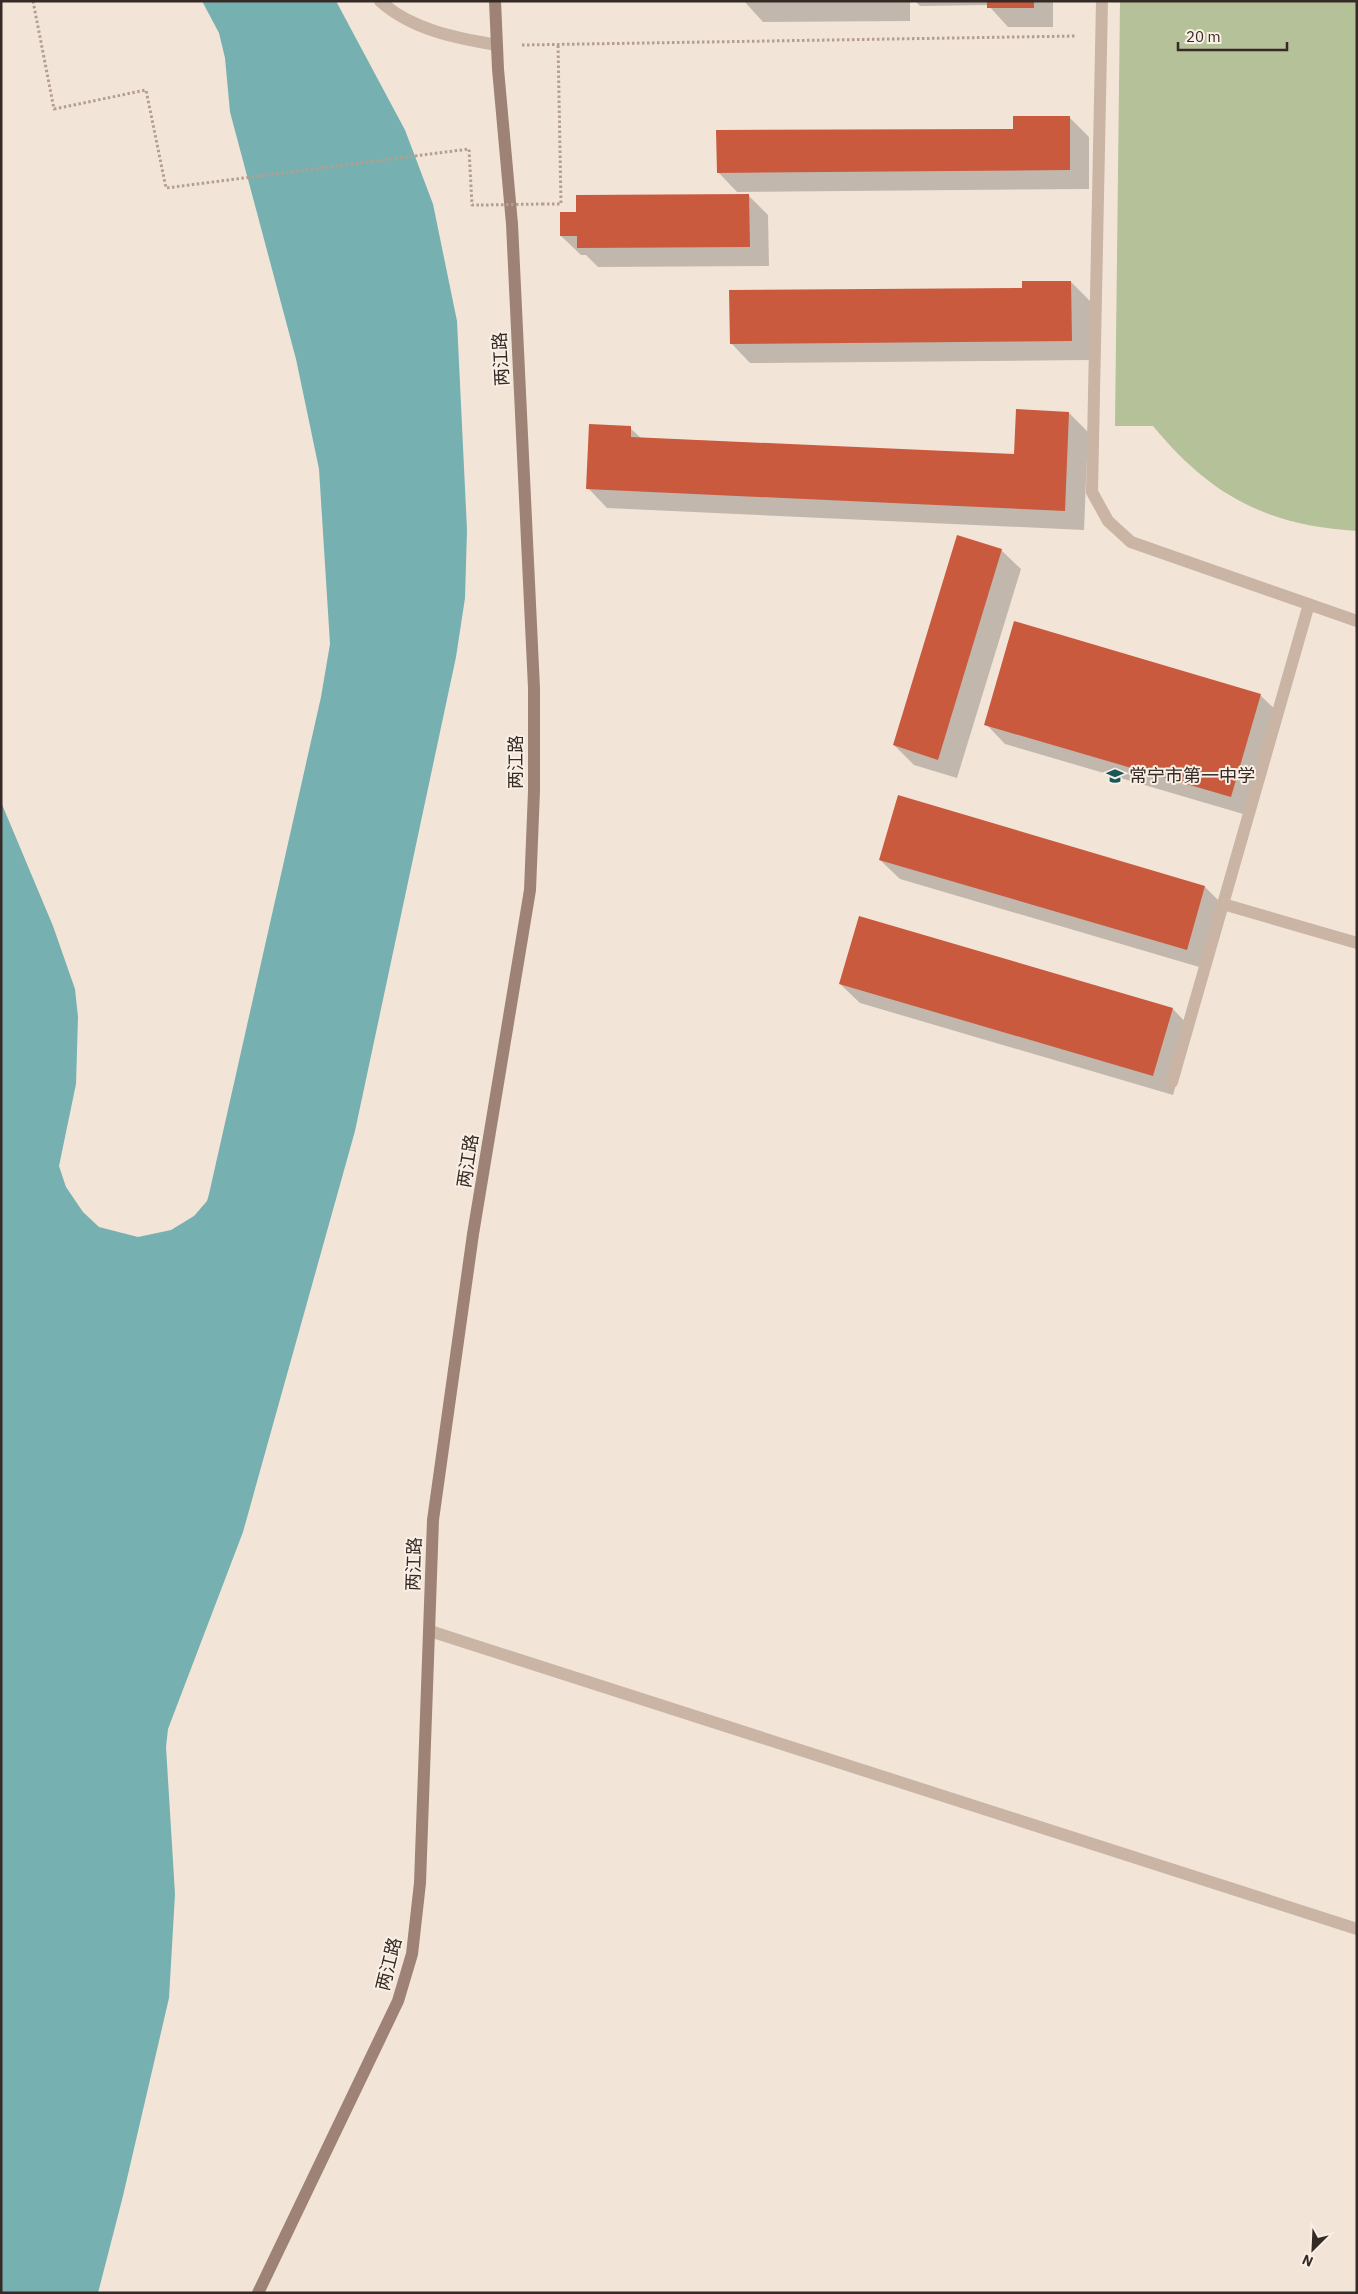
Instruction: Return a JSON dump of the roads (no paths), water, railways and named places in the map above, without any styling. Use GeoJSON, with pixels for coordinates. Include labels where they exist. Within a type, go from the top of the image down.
{"type":"FeatureCollection","features":[{"type":"Feature","properties":{"kind":"street"},"geometry":{"type":"LineString","coordinates":[[380,1],[391,10],[428,29],[454,38],[497,45]]}},
{"type":"Feature","properties":{"kind":"street","name":"两江路"},"geometry":{"type":"LineString","coordinates":[[258,2293],[398,2001],[412,1954],[420,1883],[433,1520],[473,1234],[530,890],[534,801],[534,688],[513,254],[495,1]]}},
{"type":"Feature","properties":{"kind":"street"},"geometry":{"type":"LineString","coordinates":[[1102,1],[1092,492],[1108,521],[1131,542],[1357,621]]}},
{"type":"Feature","properties":{"kind":"street"},"geometry":{"type":"LineString","coordinates":[[1172,1082],[1309,604]]}},
{"type":"Feature","properties":{"kind":"street"},"geometry":{"type":"LineString","coordinates":[[1223,904],[1357,943]]}},
{"type":"Feature","properties":{"kind":"street"},"geometry":{"type":"LineString","coordinates":[[430,1631],[1357,1929]]}},
{"type":"Feature","properties":{"kind":"water"},"geometry":{"type":"Polygon","coordinates":[[[202,1],[336,1],[405,130],[433,204],[457,321],[467,530],[465,598],[456,657],[355,1131],[243,1532],[168,1729],[166,1747],[175,1894],[169,1998],[123,2196],[98,2293],[1,2293],[1,802],[53,926],[75,989],[78,1017],[76,1084],[59,1166],[66,1187],[83,1212],[99,1227],[138,1237],[171,1230],[194,1216],[207,1201],[209,1194],[321,697],[330,644],[319,469],[296,359],[230,112],[225,58],[219,33],[202,1]]]}},
{"type":"Feature","properties":{"kind":"place","name":"常宁市第一中学"},"geometry":{"type":"Point","coordinates":[1115,776]}}]}
